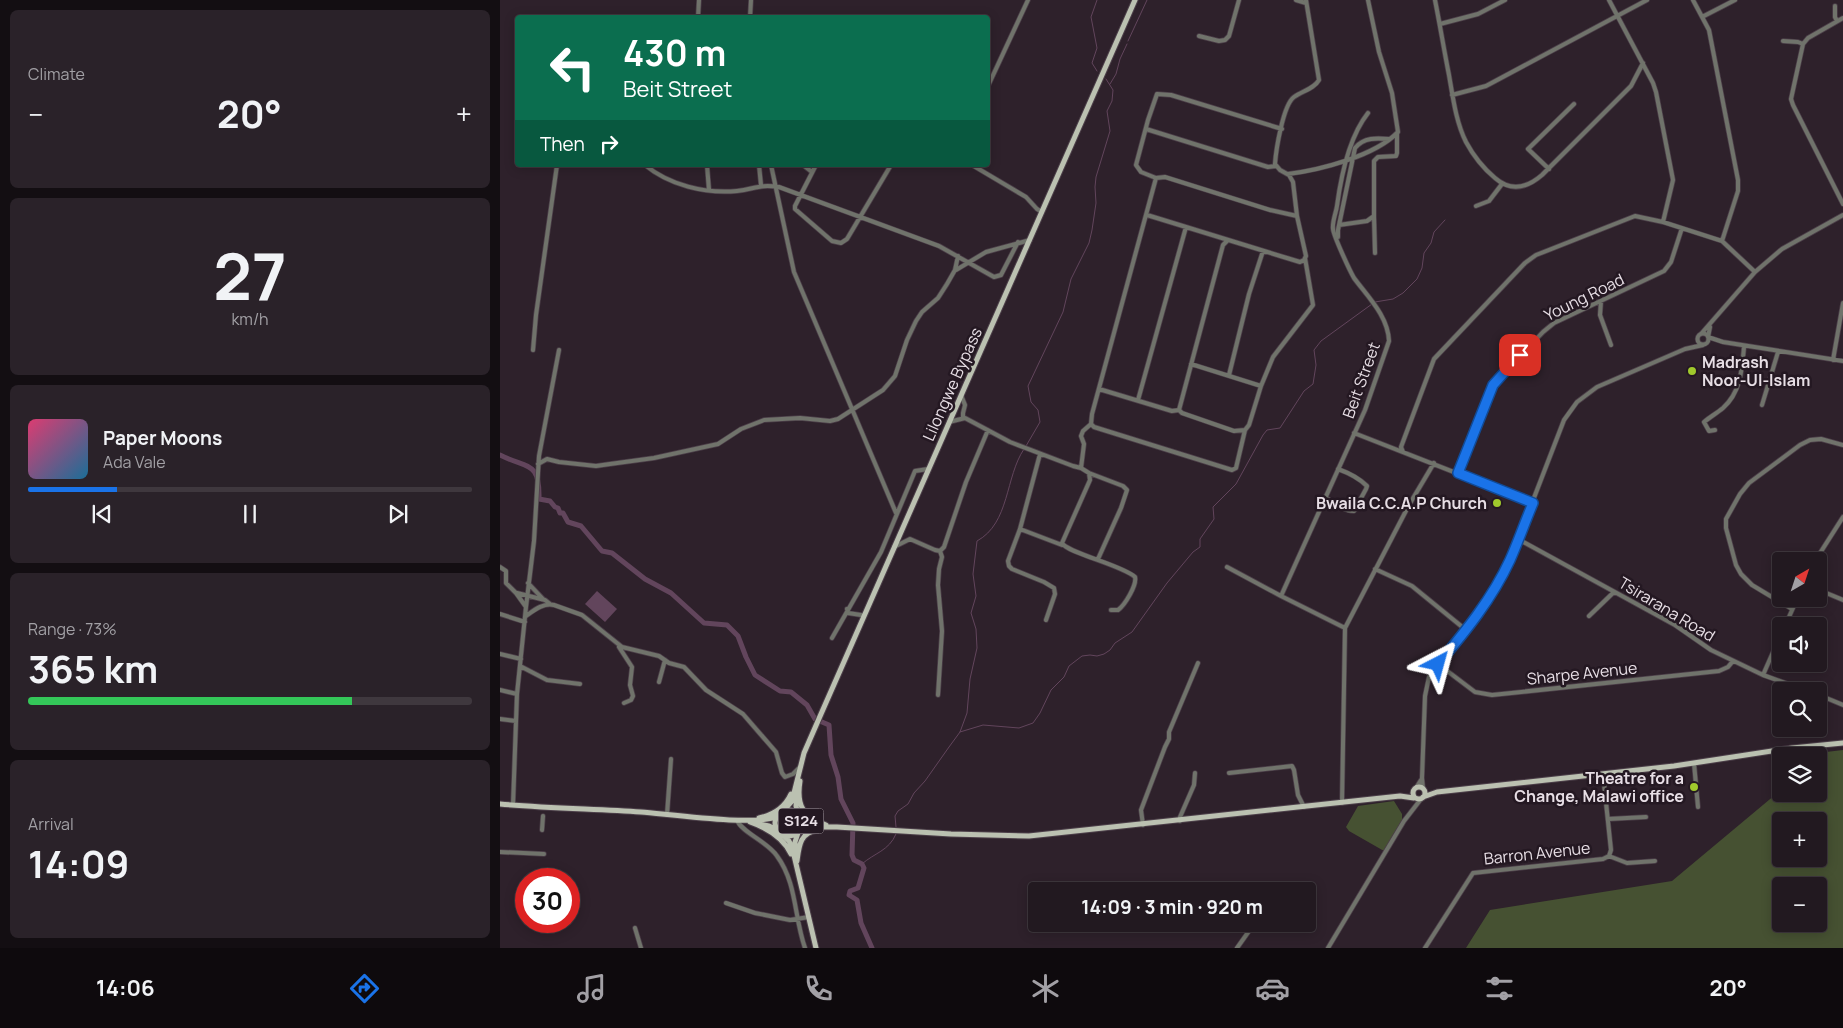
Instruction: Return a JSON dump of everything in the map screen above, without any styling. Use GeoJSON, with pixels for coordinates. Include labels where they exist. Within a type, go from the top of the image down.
{"type":"FeatureCollection","features":[{"type":"Feature","properties":{"kind":"main road","name":"Lilongwe Bypass"},"geometry":{"type":"LineString","coordinates":[[783,811],[792,801],[800,766],[820,714],[1135,0]]}},
{"type":"Feature","properties":{"kind":"main road"},"geometry":{"type":"LineString","coordinates":[[1437,792],[1415,789],[1412,795],[1414,798],[1422,798],[1437,792],[1603,774],[1694,763],[1792,748],[1843,743]]}},
{"type":"Feature","properties":{"kind":"main road"},"geometry":{"type":"LineString","coordinates":[[800,766],[799,794],[802,808],[810,818],[826,826]]}},
{"type":"Feature","properties":{"kind":"main road","name":"Lilongwe Bypass"},"geometry":{"type":"LineString","coordinates":[[797,782],[796,802],[799,817]]}},
{"type":"Feature","properties":{"kind":"main road"},"geometry":{"type":"LineString","coordinates":[[738,820],[765,817],[776,812],[787,801],[797,782]]}},
{"type":"Feature","properties":{"kind":"main road","name":"S124"},"geometry":{"type":"LineString","coordinates":[[1400,796],[1415,789]]}},
{"type":"Feature","properties":{"kind":"main road"},"geometry":{"type":"LineString","coordinates":[[1422,798],[1425,793],[1424,789]]}},
{"type":"Feature","properties":{"kind":"main road","name":"S124"},"geometry":{"type":"LineString","coordinates":[[500,804],[738,820],[769,820],[778,816],[783,811],[791,811],[811,823],[837,828],[1029,836],[1400,796],[1414,798]]}},
{"type":"Feature","properties":{"kind":"main road","name":"S124"},"geometry":{"type":"LineString","coordinates":[[778,816],[775,824],[778,831]]}},
{"type":"Feature","properties":{"kind":"main road","name":"S124"},"geometry":{"type":"LineString","coordinates":[[799,817],[799,831]]}},
{"type":"Feature","properties":{"kind":"main road","name":"S124"},"geometry":{"type":"LineString","coordinates":[[738,820],[766,824],[782,835],[791,836],[811,827],[826,826]]}},
{"type":"Feature","properties":{"kind":"main road"},"geometry":{"type":"LineString","coordinates":[[750,822],[765,828],[784,842],[796,862]]}},
{"type":"Feature","properties":{"kind":"main road"},"geometry":{"type":"LineString","coordinates":[[796,862],[800,844],[805,834],[826,826]]}},
{"type":"Feature","properties":{"kind":"main road"},"geometry":{"type":"LineString","coordinates":[[799,831],[795,846],[797,869],[816,948]]}},
{"type":"Feature","properties":{"kind":"main road"},"geometry":{"type":"LineString","coordinates":[[782,835],[791,844],[796,862]]}},
{"type":"Feature","properties":{"kind":"street"},"geometry":{"type":"LineString","coordinates":[[698,15],[700,0]]}},
{"type":"Feature","properties":{"kind":"street"},"geometry":{"type":"LineString","coordinates":[[750,15],[752,0]]}},
{"type":"Feature","properties":{"kind":"street"},"geometry":{"type":"LineString","coordinates":[[990,82],[1028,0]]}},
{"type":"Feature","properties":{"kind":"street"},"geometry":{"type":"LineString","coordinates":[[1199,36],[1219,42],[1225,40],[1229,36],[1239,0]]}},
{"type":"Feature","properties":{"kind":"street"},"geometry":{"type":"LineString","coordinates":[[1091,424],[1094,427],[1232,470],[1236,468],[1245,430],[1250,425],[1261,386],[1276,353],[1313,305],[1297,216],[1293,182],[1288,174],[1276,166],[1276,158],[1289,102],[1292,98],[1314,86],[1319,80],[1306,2],[1296,0]]}},
{"type":"Feature","properties":{"kind":"street"},"geometry":{"type":"LineString","coordinates":[[1368,0],[1379,52],[1392,93],[1398,131],[1396,156],[1378,157],[1374,161],[1375,253]]}},
{"type":"Feature","properties":{"kind":"street"},"geometry":{"type":"LineString","coordinates":[[1435,0],[1452,96],[1460,129],[1466,142],[1489,172],[1502,184],[1515,187],[1527,186],[1536,181],[1631,86],[1643,63]]}},
{"type":"Feature","properties":{"kind":"street"},"geometry":{"type":"LineString","coordinates":[[1440,24],[1478,14],[1505,0]]}},
{"type":"Feature","properties":{"kind":"street"},"geometry":{"type":"LineString","coordinates":[[1609,0],[1643,63],[1656,92],[1673,180],[1663,222]]}},
{"type":"Feature","properties":{"kind":"street"},"geometry":{"type":"LineString","coordinates":[[1452,96],[1486,86],[1647,0]]}},
{"type":"Feature","properties":{"kind":"street"},"geometry":{"type":"LineString","coordinates":[[1692,0],[1710,34],[1738,180],[1738,191],[1722,242]]}},
{"type":"Feature","properties":{"kind":"street"},"geometry":{"type":"LineString","coordinates":[[1702,17],[1735,0]]}},
{"type":"Feature","properties":{"kind":"street"},"geometry":{"type":"LineString","coordinates":[[1835,6],[1837,22]]}},
{"type":"Feature","properties":{"kind":"street"},"geometry":{"type":"LineString","coordinates":[[1843,18],[1808,38],[1803,44],[1791,102],[1843,204]]}},
{"type":"Feature","properties":{"kind":"street"},"geometry":{"type":"LineString","coordinates":[[1783,41],[1803,44]]}},
{"type":"Feature","properties":{"kind":"street"},"geometry":{"type":"LineString","coordinates":[[1282,129],[1171,95],[1160,94],[1156,95],[1136,165],[1139,171],[1156,178],[1165,177],[1270,210],[1297,216]]}},
{"type":"Feature","properties":{"kind":"street"},"geometry":{"type":"LineString","coordinates":[[1548,169],[1528,149],[1574,104]]}},
{"type":"Feature","properties":{"kind":"street","name":"Beit Street"},"geometry":{"type":"LineString","coordinates":[[1368,112],[1346,161],[1339,188],[1333,227],[1354,278],[1375,305],[1389,336],[1389,341],[1365,410],[1354,433],[1533,503]]}},
{"type":"Feature","properties":{"kind":"street"},"geometry":{"type":"LineString","coordinates":[[1146,129],[1268,167],[1276,166]]}},
{"type":"Feature","properties":{"kind":"street"},"geometry":{"type":"LineString","coordinates":[[1288,174],[1352,160],[1397,134]]}},
{"type":"Feature","properties":{"kind":"street"},"geometry":{"type":"LineString","coordinates":[[1339,244],[1339,225],[1355,148],[1361,142],[1375,138],[1390,139]]}},
{"type":"Feature","properties":{"kind":"street"},"geometry":{"type":"LineString","coordinates":[[534,350],[536,315],[557,167]]}},
{"type":"Feature","properties":{"kind":"street"},"geometry":{"type":"LineString","coordinates":[[647,167],[656,174],[676,183],[709,190],[737,191],[761,185],[775,186],[939,246],[996,277],[1001,274],[1018,242]]}},
{"type":"Feature","properties":{"kind":"street"},"geometry":{"type":"LineString","coordinates":[[707,167],[709,190]]}},
{"type":"Feature","properties":{"kind":"street"},"geometry":{"type":"LineString","coordinates":[[759,167],[761,185]]}},
{"type":"Feature","properties":{"kind":"street"},"geometry":{"type":"LineString","coordinates":[[771,167],[794,272],[896,513]]}},
{"type":"Feature","properties":{"kind":"street"},"geometry":{"type":"LineString","coordinates":[[806,167],[812,172]]}},
{"type":"Feature","properties":{"kind":"street"},"geometry":{"type":"LineString","coordinates":[[815,167],[795,206],[796,212],[837,243],[844,242],[847,238],[890,167]]}},
{"type":"Feature","properties":{"kind":"street"},"geometry":{"type":"LineString","coordinates":[[975,167],[1026,197],[1036,209],[1042,212]]}},
{"type":"Feature","properties":{"kind":"street"},"geometry":{"type":"LineString","coordinates":[[1081,468],[1084,444],[1081,434],[1091,424],[1156,178]]}},
{"type":"Feature","properties":{"kind":"street"},"geometry":{"type":"LineString","coordinates":[[1476,206],[1489,201],[1502,184]]}},
{"type":"Feature","properties":{"kind":"street"},"geometry":{"type":"LineString","coordinates":[[1147,215],[1300,262],[1305,258]]}},
{"type":"Feature","properties":{"kind":"street"},"geometry":{"type":"LineString","coordinates":[[1685,348],[1712,323],[1755,272],[1782,249],[1843,215]]}},
{"type":"Feature","properties":{"kind":"street"},"geometry":{"type":"LineString","coordinates":[[1339,225],[1367,221],[1374,216]]}},
{"type":"Feature","properties":{"kind":"street"},"geometry":{"type":"LineString","coordinates":[[1403,452],[1401,447],[1434,359],[1525,263],[1536,255],[1635,216],[1663,222],[1722,242],[1755,272]]}},
{"type":"Feature","properties":{"kind":"street"},"geometry":{"type":"LineString","coordinates":[[1138,400],[1186,227]]}},
{"type":"Feature","properties":{"kind":"street","name":"Young Road"},"geometry":{"type":"LineString","coordinates":[[1458,473],[1490,392],[1498,379],[1546,328],[1658,275],[1666,269],[1671,262],[1682,228]]}},
{"type":"Feature","properties":{"kind":"street"},"geometry":{"type":"LineString","coordinates":[[955,270],[986,252],[1030,240]]}},
{"type":"Feature","properties":{"kind":"street"},"geometry":{"type":"LineString","coordinates":[[1179,410],[1223,245],[1228,240]]}},
{"type":"Feature","properties":{"kind":"street"},"geometry":{"type":"LineString","coordinates":[[1229,375],[1249,294],[1263,251]]}},
{"type":"Feature","properties":{"kind":"street"},"geometry":{"type":"LineString","coordinates":[[538,464],[547,459],[596,466],[654,458],[718,444],[734,432],[764,420],[800,418],[830,421],[838,419],[883,390],[894,376],[916,321],[922,312],[938,298],[955,270],[958,256]]}},
{"type":"Feature","properties":{"kind":"street"},"geometry":{"type":"LineString","coordinates":[[1601,301],[1600,315],[1611,345]]}},
{"type":"Feature","properties":{"kind":"street"},"geometry":{"type":"LineString","coordinates":[[1833,360],[1843,303]]}},
{"type":"Feature","properties":{"kind":"street"},"geometry":{"type":"LineString","coordinates":[[1705,344],[1709,340],[1708,330],[1712,323]]}},
{"type":"Feature","properties":{"kind":"street"},"geometry":{"type":"LineString","coordinates":[[1699,336],[1704,334],[1722,342],[1744,347],[1843,361]]}},
{"type":"Feature","properties":{"kind":"street"},"geometry":{"type":"LineString","coordinates":[[1699,336],[1698,341],[1705,344]]}},
{"type":"Feature","properties":{"kind":"street"},"geometry":{"type":"LineString","coordinates":[[1424,789],[1422,778],[1425,696],[1430,677],[1492,593],[1510,560],[1560,427],[1577,402],[1609,380],[1685,348],[1722,342]]}},
{"type":"Feature","properties":{"kind":"street"},"geometry":{"type":"LineString","coordinates":[[1715,430],[1709,431],[1704,422],[1724,408],[1734,395],[1740,381],[1744,347]]}},
{"type":"Feature","properties":{"kind":"street"},"geometry":{"type":"LineString","coordinates":[[513,805],[517,694],[534,541],[538,464],[559,350]]}},
{"type":"Feature","properties":{"kind":"street"},"geometry":{"type":"LineString","coordinates":[[1762,405],[1778,352]]}},
{"type":"Feature","properties":{"kind":"street"},"geometry":{"type":"LineString","coordinates":[[1191,364],[1261,386]]}},
{"type":"Feature","properties":{"kind":"street"},"geometry":{"type":"LineString","coordinates":[[1099,389],[1172,411],[1179,410],[1182,413],[1234,431],[1245,430]]}},
{"type":"Feature","properties":{"kind":"street"},"geometry":{"type":"LineString","coordinates":[[961,395],[966,405],[963,418]]}},
{"type":"Feature","properties":{"kind":"street"},"geometry":{"type":"LineString","coordinates":[[949,423],[963,418],[1006,440],[1123,486],[1127,490],[1121,508],[1098,559]]}},
{"type":"Feature","properties":{"kind":"street"},"geometry":{"type":"LineString","coordinates":[[940,551],[946,545],[966,482],[988,430]]}},
{"type":"Feature","properties":{"kind":"street"},"geometry":{"type":"LineString","coordinates":[[1281,596],[1354,433]]}},
{"type":"Feature","properties":{"kind":"street"},"geometry":{"type":"LineString","coordinates":[[1789,617],[1792,609],[1752,585],[1741,574],[1736,565],[1726,528],[1726,519],[1740,494],[1749,483],[1800,444],[1810,440],[1821,439],[1843,446]]}},
{"type":"Feature","properties":{"kind":"street"},"geometry":{"type":"LineString","coordinates":[[1040,454],[1020,529],[1008,564],[1012,569],[1054,588],[1055,594],[1046,620]]}},
{"type":"Feature","properties":{"kind":"street"},"geometry":{"type":"LineString","coordinates":[[1342,803],[1345,628],[1375,569],[1434,463]]}},
{"type":"Feature","properties":{"kind":"street"},"geometry":{"type":"LineString","coordinates":[[1325,497],[1342,509],[1354,511],[1366,489],[1367,486],[1362,481],[1338,469]]}},
{"type":"Feature","properties":{"kind":"street"},"geometry":{"type":"LineString","coordinates":[[832,638],[847,609],[855,601],[881,552],[896,513],[916,471],[928,470]]}},
{"type":"Feature","properties":{"kind":"street"},"geometry":{"type":"LineString","coordinates":[[1062,546],[1063,538],[1090,480],[1089,473]]}},
{"type":"Feature","properties":{"kind":"street"},"geometry":{"type":"LineString","coordinates":[[1821,552],[1843,517]]}},
{"type":"Feature","properties":{"kind":"street"},"geometry":{"type":"LineString","coordinates":[[1020,529],[1134,575],[1136,579],[1122,606],[1118,610],[1111,610]]}},
{"type":"Feature","properties":{"kind":"street"},"geometry":{"type":"LineString","coordinates":[[901,532],[908,540]]}},
{"type":"Feature","properties":{"kind":"street"},"geometry":{"type":"LineString","coordinates":[[894,547],[912,539],[940,551]]}},
{"type":"Feature","properties":{"kind":"street","name":"Tsirarana Road"},"geometry":{"type":"LineString","coordinates":[[1518,539],[1680,629],[1711,650],[1783,682]]}},
{"type":"Feature","properties":{"kind":"street"},"geometry":{"type":"LineString","coordinates":[[938,695],[942,631],[938,585],[942,557],[940,551]]}},
{"type":"Feature","properties":{"kind":"street"},"geometry":{"type":"LineString","coordinates":[[500,567],[506,571],[506,584],[516,593],[526,607]]}},
{"type":"Feature","properties":{"kind":"street"},"geometry":{"type":"LineString","coordinates":[[1227,567],[1345,628]]}},
{"type":"Feature","properties":{"kind":"street"},"geometry":{"type":"LineString","coordinates":[[1375,569],[1412,586],[1466,630]]}},
{"type":"Feature","properties":{"kind":"street"},"geometry":{"type":"LineString","coordinates":[[528,583],[550,604],[582,615],[618,645],[632,667],[630,685],[633,696],[631,700],[624,703]]}},
{"type":"Feature","properties":{"kind":"street"},"geometry":{"type":"LineString","coordinates":[[1589,616],[1614,592]]}},
{"type":"Feature","properties":{"kind":"street"},"geometry":{"type":"LineString","coordinates":[[516,593],[545,600]]}},
{"type":"Feature","properties":{"kind":"street"},"geometry":{"type":"LineString","coordinates":[[1828,594],[1843,600]]}},
{"type":"Feature","properties":{"kind":"street"},"geometry":{"type":"LineString","coordinates":[[526,616],[550,604]]}},
{"type":"Feature","properties":{"kind":"street"},"geometry":{"type":"LineString","coordinates":[[847,609],[851,614],[861,615]]}},
{"type":"Feature","properties":{"kind":"street"},"geometry":{"type":"LineString","coordinates":[[500,614],[525,622]]}},
{"type":"Feature","properties":{"kind":"street"},"geometry":{"type":"LineString","coordinates":[[618,645],[659,656],[684,668],[706,690],[740,711],[776,752],[782,773],[785,776],[793,774],[800,766]]}},
{"type":"Feature","properties":{"kind":"street"},"geometry":{"type":"LineString","coordinates":[[500,654],[521,659]]}},
{"type":"Feature","properties":{"kind":"street"},"geometry":{"type":"LineString","coordinates":[[1764,675],[1772,656]]}},
{"type":"Feature","properties":{"kind":"street"},"geometry":{"type":"LineString","coordinates":[[659,682],[665,660]]}},
{"type":"Feature","properties":{"kind":"street","name":"Sharpe Avenue"},"geometry":{"type":"LineString","coordinates":[[1438,664],[1475,692],[1492,695],[1718,671],[1728,667],[1733,661]]}},
{"type":"Feature","properties":{"kind":"street"},"geometry":{"type":"LineString","coordinates":[[1143,824],[1141,810],[1169,739],[1169,732],[1198,663]]}},
{"type":"Feature","properties":{"kind":"street"},"geometry":{"type":"LineString","coordinates":[[520,666],[547,680],[580,684]]}},
{"type":"Feature","properties":{"kind":"street"},"geometry":{"type":"LineString","coordinates":[[500,690],[517,694]]}},
{"type":"Feature","properties":{"kind":"street"},"geometry":{"type":"LineString","coordinates":[[1827,698],[1843,705]]}},
{"type":"Feature","properties":{"kind":"street"},"geometry":{"type":"LineString","coordinates":[[500,719],[516,721]]}},
{"type":"Feature","properties":{"kind":"street"},"geometry":{"type":"LineString","coordinates":[[667,815],[671,759]]}},
{"type":"Feature","properties":{"kind":"street"},"geometry":{"type":"LineString","coordinates":[[1694,763],[1698,806]]}},
{"type":"Feature","properties":{"kind":"street"},"geometry":{"type":"LineString","coordinates":[[1229,773],[1292,766],[1298,795],[1304,807]]}},
{"type":"Feature","properties":{"kind":"street"},"geometry":{"type":"LineString","coordinates":[[1180,821],[1181,814],[1194,785],[1195,773]]}},
{"type":"Feature","properties":{"kind":"street","name":"Barron Avenue"},"geometry":{"type":"LineString","coordinates":[[1425,948],[1472,873],[1603,859],[1609,856],[1611,850],[1603,774]]}},
{"type":"Feature","properties":{"kind":"street"},"geometry":{"type":"LineString","coordinates":[[1415,789],[1422,778]]}},
{"type":"Feature","properties":{"kind":"street"},"geometry":{"type":"LineString","coordinates":[[1413,808],[1414,798]]}},
{"type":"Feature","properties":{"kind":"street"},"geometry":{"type":"LineString","coordinates":[[1328,948],[1413,808],[1422,798]]}},
{"type":"Feature","properties":{"kind":"street"},"geometry":{"type":"LineString","coordinates":[[542,830],[543,816]]}},
{"type":"Feature","properties":{"kind":"street"},"geometry":{"type":"LineString","coordinates":[[1608,819],[1646,817]]}},
{"type":"Feature","properties":{"kind":"street"},"geometry":{"type":"LineString","coordinates":[[738,820],[741,828],[757,837],[777,855],[791,883],[798,930],[805,948]]}},
{"type":"Feature","properties":{"kind":"street"},"geometry":{"type":"LineString","coordinates":[[500,852],[544,854]]}},
{"type":"Feature","properties":{"kind":"street"},"geometry":{"type":"LineString","coordinates":[[1609,856],[1627,863],[1655,861]]}},
{"type":"Feature","properties":{"kind":"street"},"geometry":{"type":"LineString","coordinates":[[726,903],[755,913],[790,920],[809,917]]}},
{"type":"Feature","properties":{"kind":"street"},"geometry":{"type":"LineString","coordinates":[[635,928],[641,948]]}},
{"type":"Feature","properties":{"kind":"street"},"geometry":{"type":"LineString","coordinates":[[1237,948],[1248,932]]}},
{"type":"Feature","properties":{"kind":"green space"},"geometry":{"type":"Polygon","coordinates":[[[1843,750],[1843,948],[1466,948],[1490,910],[1672,881],[1772,798],[1772,802],[1827,802],[1827,752],[1843,750]]]}},
{"type":"Feature","properties":{"kind":"green space"},"geometry":{"type":"Polygon","coordinates":[[[1394,801],[1402,814],[1402,820],[1384,851],[1349,831],[1346,827],[1358,806],[1394,801]]]}},
{"type":"Feature","properties":{"kind":"shaded area"},"geometry":{"type":"Polygon","coordinates":[[[597,591],[617,609],[605,622],[585,604],[597,591]]]}},
{"type":"Feature","properties":{"kind":"waterway"},"geometry":{"type":"LineString","coordinates":[[1097,0],[1091,17],[1097,48],[1092,63],[1097,71]]}},
{"type":"Feature","properties":{"kind":"waterway"},"geometry":{"type":"LineString","coordinates":[[1128,41],[1147,0]]}},
{"type":"Feature","properties":{"kind":"waterway"},"geometry":{"type":"LineString","coordinates":[[1110,84],[1116,74],[1127,44]]}},
{"type":"Feature","properties":{"kind":"waterway"},"geometry":{"type":"LineString","coordinates":[[1026,446],[1040,422],[1038,410],[1031,402],[1028,386],[1063,312],[1071,279],[1089,243],[1092,230],[1096,203],[1096,177],[1110,131],[1107,111],[1112,101],[1113,90],[1106,79]]}},
{"type":"Feature","properties":{"kind":"waterway"},"geometry":{"type":"LineString","coordinates":[[1375,302],[1393,299],[1403,293],[1417,279],[1422,268],[1424,253],[1431,243],[1434,232],[1445,220]]}},
{"type":"Feature","properties":{"kind":"waterway"},"geometry":{"type":"LineString","coordinates":[[960,732],[983,725],[1019,728],[1033,723],[1051,690],[1064,677],[1069,666],[1082,656],[1104,654],[1115,643],[1132,632],[1167,583],[1193,552],[1200,547],[1200,539],[1214,519],[1213,507],[1236,484],[1263,435],[1267,430],[1280,428],[1304,391],[1313,384],[1316,365],[1314,350],[1321,341],[1372,304]]}},
{"type":"Feature","properties":{"kind":"waterway"},"geometry":{"type":"LineString","coordinates":[[896,827],[895,816],[898,811],[908,804],[914,793],[925,781],[960,732],[967,713],[970,679],[977,648],[976,629],[971,613],[976,596],[973,574],[977,541],[988,533],[996,523],[1006,499],[1013,473],[1024,449]]}},
{"type":"Feature","properties":{"kind":"waterway"},"geometry":{"type":"LineString","coordinates":[[500,455],[530,468],[537,478],[539,499],[550,501],[558,508],[560,513],[563,513],[568,522],[581,526],[602,551],[612,553],[645,579],[671,593],[704,623],[727,625],[738,636],[755,675],[780,691],[791,692],[807,705],[815,719],[829,725],[831,755],[838,777],[841,799],[853,823],[852,855],[854,860],[862,864],[864,868],[858,888],[850,891],[849,895],[857,900],[861,923],[872,948]]}},
{"type":"Feature","properties":{"kind":"waterway"},"geometry":{"type":"LineString","coordinates":[[862,864],[885,848],[896,834]]}},
{"type":"Feature","properties":{"kind":"place","name":"Madrash Noor-Ul-Islam"},"geometry":{"type":"Point","coordinates":[1692,371]}},
{"type":"Feature","properties":{"kind":"place","name":"Bwaila C.C.A.P Church"},"geometry":{"type":"Point","coordinates":[1497,503]}},
{"type":"Feature","properties":{"kind":"place","name":"Theatre for a Change, Malawi office"},"geometry":{"type":"Point","coordinates":[1694,787]}},
{"type":"Feature","properties":{"kind":"route"},"geometry":{"type":"LineString","coordinates":[[1438,664],[1488,599],[1510,560],[1533,503],[1458,473],[1493,385],[1520,355]]}}]}
